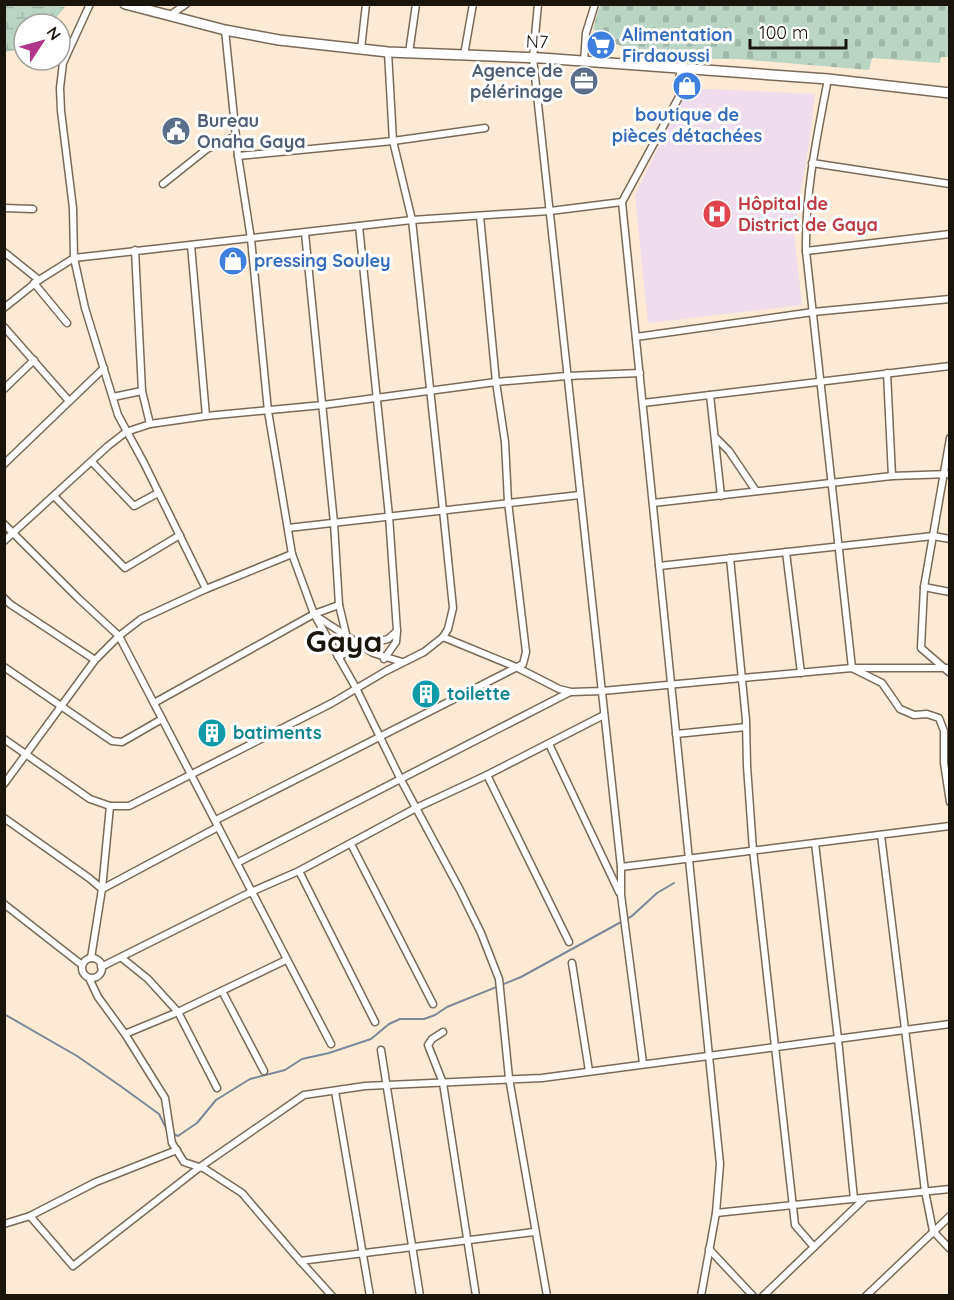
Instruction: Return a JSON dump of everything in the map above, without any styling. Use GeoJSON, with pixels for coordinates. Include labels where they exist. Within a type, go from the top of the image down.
{"type":"FeatureCollection","features":[{"type":"Feature","properties":{"kind":"main road","name":"N7"},"geometry":{"type":"LineString","coordinates":[[126,4],[225,30],[279,40],[388,52],[532,58],[828,79],[950,93]]}},
{"type":"Feature","properties":{"kind":"street"},"geometry":{"type":"LineString","coordinates":[[90,4],[63,63],[60,88],[73,208],[74,258],[85,308],[118,415],[206,589]]}},
{"type":"Feature","properties":{"kind":"street"},"geometry":{"type":"LineString","coordinates":[[169,16],[186,4]]}},
{"type":"Feature","properties":{"kind":"street"},"geometry":{"type":"LineString","coordinates":[[361,49],[366,4]]}},
{"type":"Feature","properties":{"kind":"street"},"geometry":{"type":"LineString","coordinates":[[409,53],[416,4]]}},
{"type":"Feature","properties":{"kind":"street"},"geometry":{"type":"LineString","coordinates":[[464,55],[473,4]]}},
{"type":"Feature","properties":{"kind":"street"},"geometry":{"type":"LineString","coordinates":[[538,4],[532,58],[621,867],[621,895],[643,1064]]}},
{"type":"Feature","properties":{"kind":"street"},"geometry":{"type":"LineString","coordinates":[[584,62],[586,33],[595,4]]}},
{"type":"Feature","properties":{"kind":"street"},"geometry":{"type":"LineString","coordinates":[[225,30],[238,156],[251,239],[268,411],[292,554],[314,614],[356,688],[401,780],[476,922],[499,979],[510,1078],[534,1232],[547,1296]]}},
{"type":"Feature","properties":{"kind":"street"},"geometry":{"type":"LineString","coordinates":[[4,739],[90,799],[110,806],[129,806],[332,703],[424,652],[443,638],[448,629],[453,608],[411,220],[393,141],[388,52]]}},
{"type":"Feature","properties":{"kind":"street"},"geometry":{"type":"LineString","coordinates":[[680,69],[679,97],[622,202],[720,1164],[716,1213],[701,1296]]}},
{"type":"Feature","properties":{"kind":"street"},"geometry":{"type":"LineString","coordinates":[[828,79],[812,163],[805,218],[806,251],[852,668]]}},
{"type":"Feature","properties":{"kind":"street"},"geometry":{"type":"LineString","coordinates":[[238,156],[393,141],[485,128]]}},
{"type":"Feature","properties":{"kind":"street"},"geometry":{"type":"LineString","coordinates":[[163,184],[207,149],[236,136]]}},
{"type":"Feature","properties":{"kind":"street"},"geometry":{"type":"LineString","coordinates":[[812,163],[950,184]]}},
{"type":"Feature","properties":{"kind":"street"},"geometry":{"type":"LineString","coordinates":[[4,308],[37,282],[74,258],[411,220],[550,211],[622,202]]}},
{"type":"Feature","properties":{"kind":"street"},"geometry":{"type":"LineString","coordinates":[[4,208],[33,209]]}},
{"type":"Feature","properties":{"kind":"street"},"geometry":{"type":"LineString","coordinates":[[216,820],[523,664],[526,652],[508,502],[505,442],[496,382],[480,216]]}},
{"type":"Feature","properties":{"kind":"street"},"geometry":{"type":"LineString","coordinates":[[358,226],[378,398],[397,632],[396,642],[384,658]]}},
{"type":"Feature","properties":{"kind":"street"},"geometry":{"type":"LineString","coordinates":[[305,233],[334,523],[339,605],[347,638]]}},
{"type":"Feature","properties":{"kind":"street"},"geometry":{"type":"LineString","coordinates":[[806,251],[950,234]]}},
{"type":"Feature","properties":{"kind":"street"},"geometry":{"type":"LineString","coordinates":[[190,245],[206,416]]}},
{"type":"Feature","properties":{"kind":"street"},"geometry":{"type":"LineString","coordinates":[[135,250],[142,390],[150,424]]}},
{"type":"Feature","properties":{"kind":"street"},"geometry":{"type":"LineString","coordinates":[[4,252],[37,282],[67,323]]}},
{"type":"Feature","properties":{"kind":"street"},"geometry":{"type":"LineString","coordinates":[[636,337],[813,312],[950,298]]}},
{"type":"Feature","properties":{"kind":"street"},"geometry":{"type":"LineString","coordinates":[[4,327],[69,401]]}},
{"type":"Feature","properties":{"kind":"street"},"geometry":{"type":"LineString","coordinates":[[4,389],[34,360]]}},
{"type":"Feature","properties":{"kind":"street"},"geometry":{"type":"LineString","coordinates":[[643,403],[950,366]]}},
{"type":"Feature","properties":{"kind":"street"},"geometry":{"type":"LineString","coordinates":[[4,464],[104,368]]}},
{"type":"Feature","properties":{"kind":"street"},"geometry":{"type":"LineString","coordinates":[[4,541],[126,432],[150,424],[206,416],[323,405],[496,382],[567,376],[640,374]]}},
{"type":"Feature","properties":{"kind":"street"},"geometry":{"type":"LineString","coordinates":[[887,374],[892,476]]}},
{"type":"Feature","properties":{"kind":"street"},"geometry":{"type":"LineString","coordinates":[[114,397],[142,390]]}},
{"type":"Feature","properties":{"kind":"street"},"geometry":{"type":"LineString","coordinates":[[710,395],[721,496]]}},
{"type":"Feature","properties":{"kind":"street"},"geometry":{"type":"LineString","coordinates":[[714,436],[729,452],[756,491]]}},
{"type":"Feature","properties":{"kind":"street"},"geometry":{"type":"LineString","coordinates":[[950,438],[946,473],[924,587],[921,648],[946,667],[950,673]]}},
{"type":"Feature","properties":{"kind":"street"},"geometry":{"type":"LineString","coordinates":[[92,462],[134,506],[158,493]]}},
{"type":"Feature","properties":{"kind":"street"},"geometry":{"type":"LineString","coordinates":[[653,503],[892,476],[946,473]]}},
{"type":"Feature","properties":{"kind":"street"},"geometry":{"type":"LineString","coordinates":[[288,528],[580,495]]}},
{"type":"Feature","properties":{"kind":"street"},"geometry":{"type":"LineString","coordinates":[[54,496],[125,568],[180,535]]}},
{"type":"Feature","properties":{"kind":"street"},"geometry":{"type":"LineString","coordinates":[[4,524],[119,636],[331,1044]]}},
{"type":"Feature","properties":{"kind":"street"},"geometry":{"type":"LineString","coordinates":[[659,566],[933,536],[950,539]]}},
{"type":"Feature","properties":{"kind":"street"},"geometry":{"type":"LineString","coordinates":[[786,552],[801,673]]}},
{"type":"Feature","properties":{"kind":"street"},"geometry":{"type":"LineString","coordinates":[[4,784],[95,660],[119,636],[141,619],[206,589],[292,554]]}},
{"type":"Feature","properties":{"kind":"street"},"geometry":{"type":"LineString","coordinates":[[730,558],[746,727],[753,850],[792,1205],[795,1225],[814,1247]]}},
{"type":"Feature","properties":{"kind":"street"},"geometry":{"type":"LineString","coordinates":[[924,587],[950,592]]}},
{"type":"Feature","properties":{"kind":"street"},"geometry":{"type":"LineString","coordinates":[[4,598],[95,660]]}},
{"type":"Feature","properties":{"kind":"street"},"geometry":{"type":"LineString","coordinates":[[154,703],[314,614],[339,605]]}},
{"type":"Feature","properties":{"kind":"street"},"geometry":{"type":"LineString","coordinates":[[314,614],[361,646],[384,658],[402,663]]}},
{"type":"Feature","properties":{"kind":"street"},"geometry":{"type":"LineString","coordinates":[[338,657],[361,646],[388,639],[397,632]]}},
{"type":"Feature","properties":{"kind":"street"},"geometry":{"type":"LineString","coordinates":[[443,638],[516,667],[559,689],[571,692],[852,668],[946,667]]}},
{"type":"Feature","properties":{"kind":"street"},"geometry":{"type":"LineString","coordinates":[[4,667],[112,741],[122,742],[162,719]]}},
{"type":"Feature","properties":{"kind":"street"},"geometry":{"type":"LineString","coordinates":[[852,668],[882,683],[900,709],[914,715],[927,714],[939,718],[944,731],[944,763],[950,802]]}},
{"type":"Feature","properties":{"kind":"street"},"geometry":{"type":"LineString","coordinates":[[237,863],[571,692]]}},
{"type":"Feature","properties":{"kind":"street"},"geometry":{"type":"LineString","coordinates":[[101,967],[251,892],[299,871],[416,808],[487,775],[604,715]]}},
{"type":"Feature","properties":{"kind":"street"},"geometry":{"type":"LineString","coordinates":[[676,734],[746,727]]}},
{"type":"Feature","properties":{"kind":"street"},"geometry":{"type":"LineString","coordinates":[[549,744],[621,895]]}},
{"type":"Feature","properties":{"kind":"street"},"geometry":{"type":"LineString","coordinates":[[944,763],[950,756]]}},
{"type":"Feature","properties":{"kind":"street"},"geometry":{"type":"LineString","coordinates":[[487,775],[569,942]]}},
{"type":"Feature","properties":{"kind":"street"},"geometry":{"type":"LineString","coordinates":[[91,958],[102,889],[110,806]]}},
{"type":"Feature","properties":{"kind":"street"},"geometry":{"type":"LineString","coordinates":[[4,818],[102,889]]}},
{"type":"Feature","properties":{"kind":"street"},"geometry":{"type":"LineString","coordinates":[[621,867],[950,826]]}},
{"type":"Feature","properties":{"kind":"street"},"geometry":{"type":"LineString","coordinates":[[102,889],[218,828]]}},
{"type":"Feature","properties":{"kind":"street"},"geometry":{"type":"LineString","coordinates":[[882,834],[925,1191],[933,1231],[950,1249]]}},
{"type":"Feature","properties":{"kind":"street"},"geometry":{"type":"LineString","coordinates":[[815,843],[854,1199]]}},
{"type":"Feature","properties":{"kind":"street"},"geometry":{"type":"LineString","coordinates":[[351,844],[433,1004]]}},
{"type":"Feature","properties":{"kind":"street"},"geometry":{"type":"LineString","coordinates":[[299,871],[375,1022]]}},
{"type":"Feature","properties":{"kind":"street"},"geometry":{"type":"LineString","coordinates":[[4,904],[82,965]]}},
{"type":"Feature","properties":{"kind":"street"},"geometry":{"type":"LineString","coordinates":[[89,978],[98,976],[101,967],[97,960],[91,958],[82,965],[82,971],[89,978],[98,997],[125,1034],[165,1098],[172,1143],[184,1162],[200,1167],[242,1193],[332,1296]]}},
{"type":"Feature","properties":{"kind":"street"},"geometry":{"type":"LineString","coordinates":[[122,958],[148,979],[178,1012],[217,1088]]}},
{"type":"Feature","properties":{"kind":"street"},"geometry":{"type":"LineString","coordinates":[[125,1034],[178,1012],[286,960]]}},
{"type":"Feature","properties":{"kind":"street"},"geometry":{"type":"LineString","coordinates":[[572,963],[589,1071]]}},
{"type":"Feature","properties":{"kind":"street"},"geometry":{"type":"LineString","coordinates":[[222,991],[264,1071]]}},
{"type":"Feature","properties":{"kind":"street"},"geometry":{"type":"LineString","coordinates":[[30,1216],[73,1266],[200,1167],[304,1095],[388,1085],[542,1078],[950,1024]]}},
{"type":"Feature","properties":{"kind":"street"},"geometry":{"type":"LineString","coordinates":[[443,1032],[432,1038],[428,1045],[443,1083],[476,1296]]}},
{"type":"Feature","properties":{"kind":"street"},"geometry":{"type":"LineString","coordinates":[[381,1050],[420,1296]]}},
{"type":"Feature","properties":{"kind":"street"},"geometry":{"type":"LineString","coordinates":[[335,1091],[370,1296]]}},
{"type":"Feature","properties":{"kind":"street"},"geometry":{"type":"LineString","coordinates":[[4,1224],[30,1216],[96,1182],[177,1150]]}},
{"type":"Feature","properties":{"kind":"street"},"geometry":{"type":"LineString","coordinates":[[716,1213],[950,1189]]}},
{"type":"Feature","properties":{"kind":"street"},"geometry":{"type":"LineString","coordinates":[[763,1296],[866,1197]]}},
{"type":"Feature","properties":{"kind":"street"},"geometry":{"type":"LineString","coordinates":[[866,1296],[950,1216]]}},
{"type":"Feature","properties":{"kind":"street"},"geometry":{"type":"LineString","coordinates":[[300,1261],[534,1232]]}},
{"type":"Feature","properties":{"kind":"street"},"geometry":{"type":"LineString","coordinates":[[709,1249],[753,1296]]}},
{"type":"Feature","properties":{"kind":"shaded area","name":"Hôpital de District de Gaya"},"geometry":{"type":"Polygon","coordinates":[[[687,88],[815,94],[794,233],[802,305],[648,323],[635,195],[687,88]]]}},
{"type":"Feature","properties":{"kind":"green space"},"geometry":{"type":"Polygon","coordinates":[[[5,5],[65,7],[61,12],[12,12],[12,51],[5,52],[5,5]]]}},
{"type":"Feature","properties":{"kind":"green space"},"geometry":{"type":"Polygon","coordinates":[[[600,5],[949,5],[949,57],[941,57],[940,63],[872,58],[869,70],[738,59],[661,59],[595,35],[596,30],[593,29],[600,5]]]}},
{"type":"Feature","properties":{"kind":"waterway"},"geometry":{"type":"LineString","coordinates":[[172,1133],[178,1136],[197,1123],[216,1100],[250,1079],[285,1070],[302,1059],[371,1039],[389,1024],[400,1019],[424,1019],[435,1015],[447,1007],[521,977],[632,916],[657,893],[674,883]]}},
{"type":"Feature","properties":{"kind":"waterway"},"geometry":{"type":"LineString","coordinates":[[4,1014],[77,1056],[119,1085],[159,1114],[167,1130]]}},
{"type":"Feature","properties":{"kind":"place","name":"Alimentation Firdaoussi"},"geometry":{"type":"Point","coordinates":[601,45]}},
{"type":"Feature","properties":{"kind":"place","name":"Agence de pélérinage"},"geometry":{"type":"Point","coordinates":[584,81]}},
{"type":"Feature","properties":{"kind":"place","name":"boutique de pièces détachées"},"geometry":{"type":"Point","coordinates":[687,86]}},
{"type":"Feature","properties":{"kind":"place","name":"Bureau Onaha Gaya"},"geometry":{"type":"Point","coordinates":[176,131]}},
{"type":"Feature","properties":{"kind":"place","name":"Hôpital de District de Gaya"},"geometry":{"type":"Point","coordinates":[717,214]}},
{"type":"Feature","properties":{"kind":"place","name":"pressing Souley"},"geometry":{"type":"Point","coordinates":[233,261]}},
{"type":"Feature","properties":{"kind":"place","name":"toilette"},"geometry":{"type":"Point","coordinates":[426,694]}},
{"type":"Feature","properties":{"kind":"place","name":"batiments"},"geometry":{"type":"Point","coordinates":[212,733]}},
{"type":"Feature","properties":{"kind":"district","name":"Gaya"},"geometry":{"type":"Point","coordinates":[344,642]}}]}
